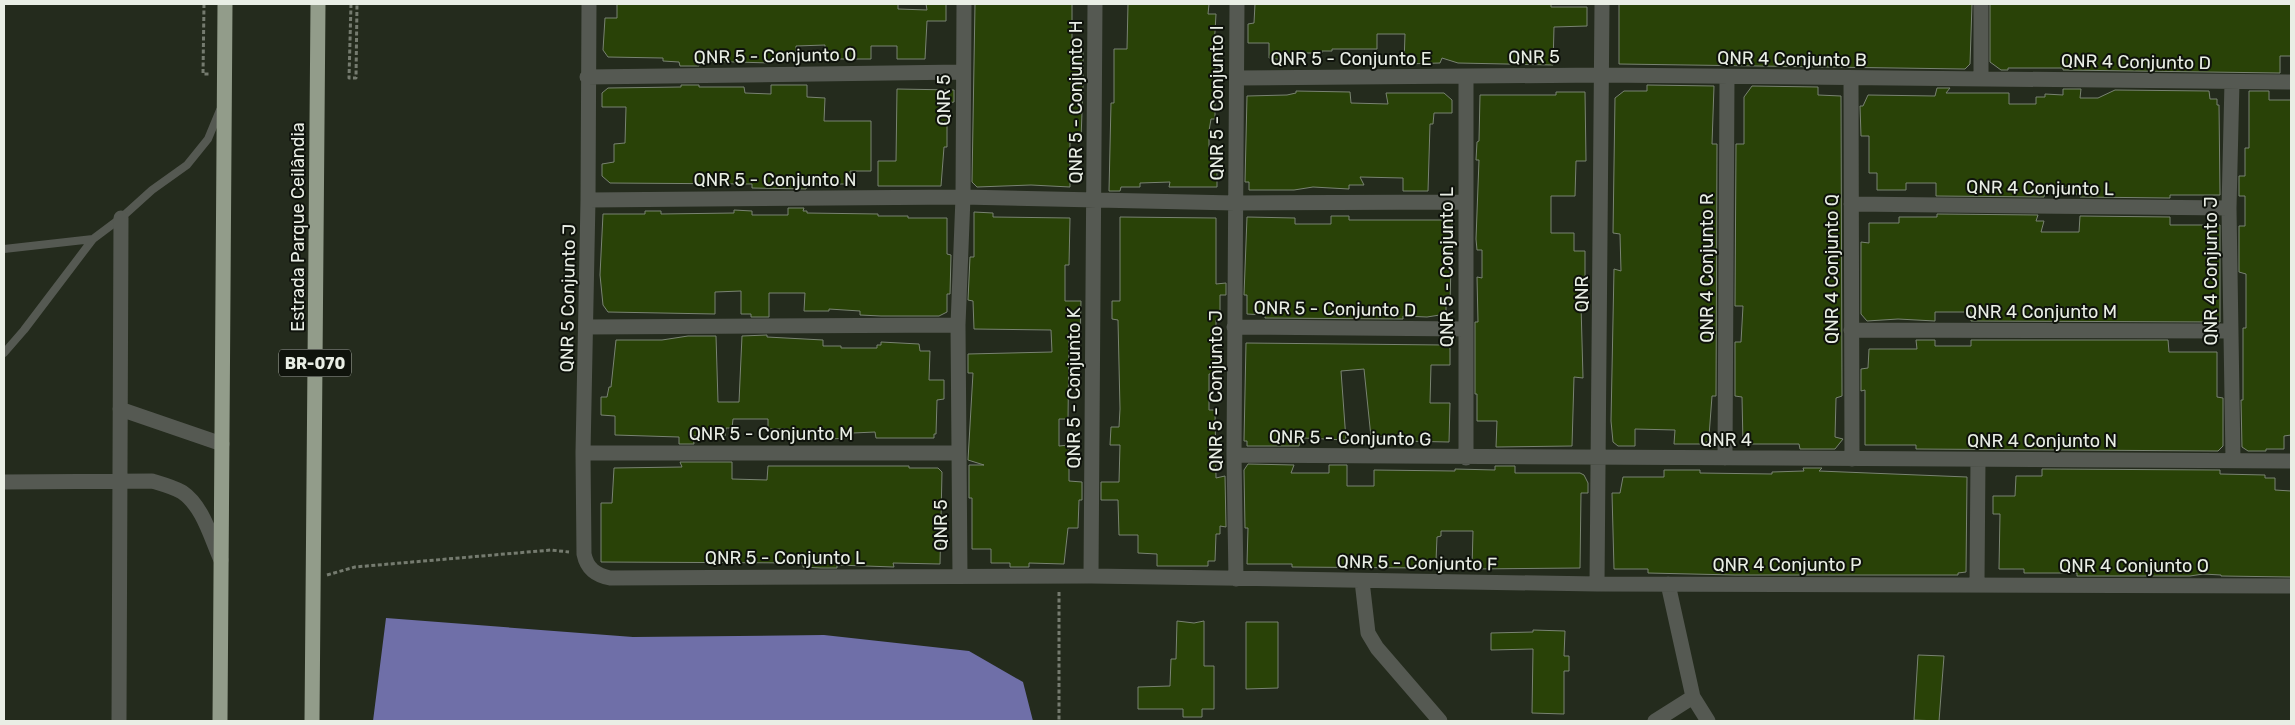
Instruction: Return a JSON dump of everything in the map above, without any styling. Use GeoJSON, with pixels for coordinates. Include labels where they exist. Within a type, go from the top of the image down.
{"type":"FeatureCollection","features":[{"type":"Feature","properties":{"kind":"highway"},"geometry":{"type":"LineString","coordinates":[[220,721],[224,4]]}},
{"type":"Feature","properties":{"kind":"highway","name":"Estrada Parque Ceilândia"},"geometry":{"type":"LineString","coordinates":[[312,721],[318,4]]}},
{"type":"Feature","properties":{"kind":"street","name":"QNR 5 Conjunto J"},"geometry":{"type":"LineString","coordinates":[[584,554],[583,453],[588,200],[589,4]]}},
{"type":"Feature","properties":{"kind":"street","name":"QNR 5"},"geometry":{"type":"LineString","coordinates":[[964,4],[962,197],[958,325],[960,576],[1236,579]]}},
{"type":"Feature","properties":{"kind":"street","name":"QNR 5 - Conjunto H"},"geometry":{"type":"LineString","coordinates":[[1094,201],[1095,4]]}},
{"type":"Feature","properties":{"kind":"street","name":"QNR 5 - Conjunto I"},"geometry":{"type":"LineString","coordinates":[[1235,203],[1237,4]]}},
{"type":"Feature","properties":{"kind":"street","name":"QNR"},"geometry":{"type":"LineString","coordinates":[[1597,584],[1600,458],[1602,4]]}},
{"type":"Feature","properties":{"kind":"street"},"geometry":{"type":"LineString","coordinates":[[1981,79],[1982,4]]}},
{"type":"Feature","properties":{"kind":"street","name":"QNR 5 - Conjunto O"},"geometry":{"type":"LineString","coordinates":[[588,78],[962,72]]}},
{"type":"Feature","properties":{"kind":"street","name":"QNR 5"},"geometry":{"type":"LineString","coordinates":[[1466,77],[1602,75]]}},
{"type":"Feature","properties":{"kind":"street","name":"QNR 4 Conjunto B"},"geometry":{"type":"LineString","coordinates":[[1602,75],[1981,79]]}},
{"type":"Feature","properties":{"kind":"street","name":"QNR 5 - Conjunto E"},"geometry":{"type":"LineString","coordinates":[[1236,78],[1466,77]]}},
{"type":"Feature","properties":{"kind":"street","name":"QNR 5 - Conjunto L"},"geometry":{"type":"LineString","coordinates":[[1466,77],[1466,458]]}},
{"type":"Feature","properties":{"kind":"street","name":"QNR 4 Conjunto R"},"geometry":{"type":"LineString","coordinates":[[1725,458],[1727,77]]}},
{"type":"Feature","properties":{"kind":"street","name":"QNR 4 Conjunto Q"},"geometry":{"type":"LineString","coordinates":[[1851,78],[1852,459]]}},
{"type":"Feature","properties":{"kind":"street","name":"QNR 4 Conjunto D"},"geometry":{"type":"LineString","coordinates":[[1981,79],[2291,82]]}},
{"type":"Feature","properties":{"kind":"street","name":"QNR 4 Conjunto J"},"geometry":{"type":"LineString","coordinates":[[2232,82],[2229,208],[2233,460]]}},
{"type":"Feature","properties":{"kind":"street"},"geometry":{"type":"LineString","coordinates":[[962,197],[1235,203],[1466,202]]}},
{"type":"Feature","properties":{"kind":"street","name":"QNR 5 - Conjunto N"},"geometry":{"type":"LineString","coordinates":[[588,200],[962,197]]}},
{"type":"Feature","properties":{"kind":"street","name":"QNR 5 - Conjunto K"},"geometry":{"type":"LineString","coordinates":[[1091,576],[1094,201]]}},
{"type":"Feature","properties":{"kind":"street","name":"QNR 5 - Conjunto J"},"geometry":{"type":"LineString","coordinates":[[1235,203],[1234,455],[1236,579]]}},
{"type":"Feature","properties":{"kind":"street","name":"QNR 4 Conjunto L"},"geometry":{"type":"LineString","coordinates":[[1851,204],[2229,208]]}},
{"type":"Feature","properties":{"kind":"street"},"geometry":{"type":"LineString","coordinates":[[119,721],[121,218]]}},
{"type":"Feature","properties":{"kind":"street"},"geometry":{"type":"LineString","coordinates":[[586,327],[958,325]]}},
{"type":"Feature","properties":{"kind":"street","name":"QNR 5 - Conjunto D"},"geometry":{"type":"LineString","coordinates":[[1234,327],[1466,329]]}},
{"type":"Feature","properties":{"kind":"street","name":"QNR 4 Conjunto M"},"geometry":{"type":"LineString","coordinates":[[1852,330],[2230,331]]}},
{"type":"Feature","properties":{"kind":"street"},"geometry":{"type":"LineString","coordinates":[[120,409],[222,444]]}},
{"type":"Feature","properties":{"kind":"street","name":"QNR 5 - Conjunto M"},"geometry":{"type":"LineString","coordinates":[[583,453],[959,453]]}},
{"type":"Feature","properties":{"kind":"street","name":"QNR 5 - Conjunto G"},"geometry":{"type":"LineString","coordinates":[[1234,455],[1466,458]]}},
{"type":"Feature","properties":{"kind":"street"},"geometry":{"type":"LineString","coordinates":[[1466,458],[1600,458]]}},
{"type":"Feature","properties":{"kind":"street","name":"QNR 4"},"geometry":{"type":"LineString","coordinates":[[1600,458],[1852,459]]}},
{"type":"Feature","properties":{"kind":"street","name":"QNR 4 Conjunto N"},"geometry":{"type":"LineString","coordinates":[[1852,459],[2233,460]]}},
{"type":"Feature","properties":{"kind":"street"},"geometry":{"type":"LineString","coordinates":[[1977,583],[1978,460]]}},
{"type":"Feature","properties":{"kind":"street"},"geometry":{"type":"LineString","coordinates":[[2233,460],[2291,461]]}},
{"type":"Feature","properties":{"kind":"street"},"geometry":{"type":"LineString","coordinates":[[4,482],[152,481],[182,493],[198,508],[221,560]]}},
{"type":"Feature","properties":{"kind":"street","name":"QNR 5 - Conjunto L"},"geometry":{"type":"LineString","coordinates":[[584,554],[586,564],[598,576],[610,578],[960,576]]}},
{"type":"Feature","properties":{"kind":"street","name":"QNR 5 - Conjunto F"},"geometry":{"type":"LineString","coordinates":[[1236,579],[1597,584]]}},
{"type":"Feature","properties":{"kind":"street"},"geometry":{"type":"LineString","coordinates":[[1362,581],[1368,634],[1377,648],[1440,721]]}},
{"type":"Feature","properties":{"kind":"street","name":"QNR 4 Conjunto P"},"geometry":{"type":"LineString","coordinates":[[1597,584],[1977,583]]}},
{"type":"Feature","properties":{"kind":"street","name":"QNR 4 Conjunto O"},"geometry":{"type":"LineString","coordinates":[[1977,583],[2291,586]]}},
{"type":"Feature","properties":{"kind":"street"},"geometry":{"type":"LineString","coordinates":[[1668,584],[1693,697],[1708,721]]}},
{"type":"Feature","properties":{"kind":"street"},"geometry":{"type":"LineString","coordinates":[[1655,721],[1693,697]]}},
{"type":"Feature","properties":{"kind":"lane"},"geometry":{"type":"LineString","coordinates":[[4,353],[24,330],[93,239],[121,218],[152,190],[187,165],[208,139],[224,101]]}},
{"type":"Feature","properties":{"kind":"lane"},"geometry":{"type":"LineString","coordinates":[[4,249],[10,246],[93,239]]}},
{"type":"Feature","properties":{"kind":"path"},"geometry":{"type":"LineString","coordinates":[[204,4],[203,74],[209,74],[209,65]]}},
{"type":"Feature","properties":{"kind":"path"},"geometry":{"type":"LineString","coordinates":[[351,4],[349,78],[356,78],[358,4]]}},
{"type":"Feature","properties":{"kind":"path"},"geometry":{"type":"LineString","coordinates":[[313,580],[355,567],[551,550],[584,554]]}},
{"type":"Feature","properties":{"kind":"path"},"geometry":{"type":"LineString","coordinates":[[1059,576],[1059,721]]}},
{"type":"Feature","properties":{"kind":"water"},"geometry":{"type":"Polygon","coordinates":[[[386,618],[633,637],[824,635],[969,651],[1023,682],[1033,721],[373,721],[386,618]]]}},
{"type":"Feature","properties":{"kind":"building"},"geometry":{"type":"Polygon","coordinates":[[[617,4],[898,4],[898,9],[927,10],[926,4],[946,4],[946,21],[927,21],[925,59],[897,59],[897,46],[871,46],[871,59],[825,59],[825,45],[796,46],[796,58],[771,58],[771,63],[699,61],[699,66],[680,66],[679,62],[663,61],[663,58],[608,57],[603,50],[605,18],[617,18],[617,4]]]}},
{"type":"Feature","properties":{"kind":"building"},"geometry":{"type":"Polygon","coordinates":[[[975,4],[1072,4],[1072,48],[1083,49],[1083,85],[1081,139],[1070,139],[1070,187],[1031,185],[977,187],[972,182],[975,4]]]}},
{"type":"Feature","properties":{"kind":"building"},"geometry":{"type":"Polygon","coordinates":[[[1128,4],[1209,4],[1208,14],[1216,14],[1214,49],[1218,50],[1218,68],[1215,69],[1215,119],[1211,119],[1209,154],[1217,154],[1217,187],[1169,187],[1170,182],[1140,183],[1140,187],[1121,187],[1120,191],[1109,191],[1111,103],[1114,103],[1114,49],[1127,49],[1128,4]]]}},
{"type":"Feature","properties":{"kind":"building"},"geometry":{"type":"Polygon","coordinates":[[[1255,4],[1551,4],[1551,7],[1587,7],[1587,26],[1554,27],[1553,65],[1458,63],[1442,58],[1440,63],[1404,64],[1405,34],[1377,34],[1377,49],[1332,49],[1332,51],[1322,51],[1322,53],[1294,53],[1295,59],[1277,59],[1269,58],[1269,43],[1248,43],[1248,24],[1254,23],[1255,4]]]}},
{"type":"Feature","properties":{"kind":"building"},"geometry":{"type":"Polygon","coordinates":[[[1619,4],[1972,4],[1970,64],[1965,69],[1619,64],[1619,4]]]}},
{"type":"Feature","properties":{"kind":"building"},"geometry":{"type":"Polygon","coordinates":[[[1990,4],[2291,4],[2291,56],[2280,56],[2280,73],[2063,70],[2063,68],[2008,68],[2008,70],[2001,70],[1990,62],[1990,4]]]}},
{"type":"Feature","properties":{"kind":"building"},"geometry":{"type":"Polygon","coordinates":[[[681,85],[744,87],[745,93],[771,94],[771,85],[807,85],[807,97],[825,98],[824,121],[871,121],[871,171],[850,171],[850,184],[807,184],[806,189],[752,188],[752,184],[610,183],[602,176],[602,164],[614,162],[614,144],[625,143],[626,107],[602,107],[602,93],[608,88],[681,87],[681,85]]]}},
{"type":"Feature","properties":{"kind":"building"},"geometry":{"type":"Polygon","coordinates":[[[1647,85],[1714,86],[1712,144],[1717,144],[1716,396],[1712,396],[1709,436],[1706,444],[1674,444],[1675,430],[1635,429],[1635,446],[1618,446],[1613,442],[1611,421],[1614,269],[1621,271],[1620,234],[1613,233],[1615,98],[1624,91],[1647,91],[1647,85]]]}},
{"type":"Feature","properties":{"kind":"building"},"geometry":{"type":"Polygon","coordinates":[[[1752,86],[1818,87],[1818,95],[1841,96],[1842,396],[1836,398],[1835,437],[1843,439],[1835,449],[1800,449],[1799,444],[1743,444],[1742,397],[1735,396],[1735,342],[1741,342],[1743,306],[1735,306],[1736,144],[1744,144],[1744,97],[1752,86]]]}},
{"type":"Feature","properties":{"kind":"building"},"geometry":{"type":"Polygon","coordinates":[[[1937,88],[1950,88],[1946,93],[2009,93],[2009,104],[2036,104],[2036,97],[2045,97],[2045,94],[2063,95],[2063,89],[2081,89],[2080,98],[2098,98],[2115,90],[2209,91],[2210,99],[2217,99],[2217,105],[2219,105],[2220,195],[2170,195],[2170,198],[2080,197],[2080,194],[2070,194],[2071,188],[2046,187],[2044,197],[1936,196],[1936,183],[1906,183],[1906,190],[1877,190],[1877,173],[1869,173],[1869,136],[1861,136],[1860,106],[1863,106],[1868,95],[1935,96],[1937,88]]]}},
{"type":"Feature","properties":{"kind":"building"},"geometry":{"type":"Polygon","coordinates":[[[897,89],[954,90],[954,102],[947,103],[947,147],[944,147],[941,186],[878,186],[878,161],[896,161],[897,89]]]}},
{"type":"Feature","properties":{"kind":"building"},"geometry":{"type":"Polygon","coordinates":[[[1296,91],[1350,92],[1351,103],[1388,104],[1386,93],[1444,93],[1452,100],[1452,113],[1434,113],[1433,124],[1430,124],[1428,191],[1403,191],[1403,178],[1360,177],[1364,185],[1349,185],[1349,189],[1313,187],[1294,190],[1249,190],[1249,182],[1245,182],[1247,96],[1287,95],[1296,93],[1296,91]]]}},
{"type":"Feature","properties":{"kind":"building"},"geometry":{"type":"Polygon","coordinates":[[[2249,91],[2269,91],[2269,100],[2291,100],[2291,435],[2284,436],[2284,449],[2266,449],[2266,451],[2248,451],[2242,447],[2241,400],[2243,400],[2243,328],[2246,328],[2246,274],[2239,272],[2239,226],[2245,226],[2245,196],[2239,196],[2239,176],[2245,176],[2245,148],[2249,148],[2249,91]]]}},
{"type":"Feature","properties":{"kind":"building"},"geometry":{"type":"Polygon","coordinates":[[[1556,92],[1585,92],[1586,161],[1576,161],[1575,196],[1551,196],[1551,233],[1574,233],[1574,251],[1585,251],[1585,305],[1581,305],[1583,378],[1574,377],[1572,446],[1496,447],[1497,421],[1477,421],[1477,394],[1475,394],[1475,322],[1478,322],[1477,277],[1482,278],[1482,250],[1477,250],[1476,239],[1479,160],[1476,160],[1477,142],[1479,141],[1480,95],[1556,95],[1556,92]]]}},
{"type":"Feature","properties":{"kind":"building"},"geometry":{"type":"Polygon","coordinates":[[[788,208],[804,208],[803,211],[807,211],[807,213],[878,214],[878,216],[908,216],[908,218],[947,218],[947,254],[951,255],[950,294],[947,294],[947,312],[939,316],[881,316],[860,315],[860,311],[829,309],[829,311],[804,311],[805,293],[769,293],[769,317],[751,317],[751,314],[741,314],[741,291],[715,292],[715,314],[608,312],[603,305],[600,275],[603,214],[645,214],[645,211],[661,211],[661,214],[734,213],[734,210],[752,211],[752,215],[788,215],[788,208]]]}},
{"type":"Feature","properties":{"kind":"building"},"geometry":{"type":"Polygon","coordinates":[[[974,212],[993,213],[993,217],[1070,218],[1069,265],[1065,265],[1065,301],[1081,301],[1080,337],[1069,337],[1068,419],[1059,419],[1059,446],[1069,445],[1069,481],[1082,482],[1082,500],[1079,500],[1078,528],[1068,528],[1064,564],[1029,563],[1029,567],[1010,567],[1010,563],[991,563],[991,549],[972,549],[972,498],[969,498],[969,465],[984,465],[968,460],[973,373],[968,373],[968,354],[1052,352],[1051,330],[974,329],[973,301],[968,300],[970,257],[974,257],[974,212]]]}},
{"type":"Feature","properties":{"kind":"building"},"geometry":{"type":"Polygon","coordinates":[[[1937,214],[2038,215],[2036,221],[2044,221],[2041,232],[2079,232],[2080,216],[2170,217],[2170,225],[2220,225],[2220,322],[1971,321],[1971,312],[1935,312],[1935,321],[1898,319],[1867,321],[1861,314],[1861,242],[1869,243],[1869,223],[1899,223],[1899,217],[1937,217],[1937,214]]]}},
{"type":"Feature","properties":{"kind":"building"},"geometry":{"type":"Polygon","coordinates":[[[1331,216],[1349,216],[1349,220],[1452,220],[1450,305],[1446,305],[1446,314],[1427,317],[1403,316],[1403,319],[1265,318],[1265,315],[1247,314],[1247,295],[1244,295],[1247,217],[1295,218],[1295,224],[1331,224],[1331,216]]]}},
{"type":"Feature","properties":{"kind":"building"},"geometry":{"type":"Polygon","coordinates":[[[1120,217],[1216,218],[1216,284],[1226,283],[1226,295],[1220,295],[1220,320],[1216,320],[1216,374],[1209,374],[1209,410],[1215,410],[1216,478],[1225,476],[1226,527],[1220,526],[1220,534],[1216,534],[1215,561],[1208,561],[1208,566],[1157,566],[1157,554],[1138,553],[1138,535],[1119,535],[1118,500],[1101,500],[1101,482],[1119,482],[1120,445],[1110,445],[1111,427],[1119,427],[1120,409],[1118,320],[1112,319],[1112,301],[1120,301],[1120,217]]]}},
{"type":"Feature","properties":{"kind":"building"},"geometry":{"type":"Polygon","coordinates":[[[767,335],[767,337],[823,340],[823,346],[841,346],[841,348],[877,348],[877,345],[881,345],[881,342],[919,344],[920,351],[930,351],[929,380],[944,380],[944,399],[937,400],[936,434],[934,434],[934,438],[876,438],[875,432],[853,433],[852,438],[804,440],[786,438],[787,429],[768,429],[768,419],[733,419],[732,428],[726,428],[725,436],[693,436],[694,444],[679,444],[679,437],[615,435],[615,416],[601,415],[601,397],[607,397],[609,387],[611,387],[616,340],[662,340],[688,336],[716,336],[718,402],[739,402],[742,336],[767,335]]]}},
{"type":"Feature","properties":{"kind":"building"},"geometry":{"type":"Polygon","coordinates":[[[1916,340],[1935,340],[1935,346],[1971,346],[1971,340],[2168,340],[2169,352],[2217,352],[2217,397],[2223,398],[2223,446],[2218,451],[1916,449],[1916,445],[1865,445],[1865,390],[1861,391],[1861,369],[1868,368],[1869,349],[1917,349],[1916,340]]]}},
{"type":"Feature","properties":{"kind":"building"},"geometry":{"type":"Polygon","coordinates":[[[1246,343],[1443,345],[1450,348],[1450,365],[1431,365],[1430,403],[1450,403],[1449,442],[1401,441],[1401,436],[1371,437],[1364,369],[1341,371],[1346,440],[1304,438],[1304,442],[1300,442],[1299,446],[1247,446],[1247,441],[1244,441],[1246,343]]]}},
{"type":"Feature","properties":{"kind":"building"},"geometry":{"type":"Polygon","coordinates":[[[680,462],[732,462],[732,479],[767,480],[768,466],[909,466],[909,468],[938,468],[942,472],[940,564],[893,563],[894,567],[837,565],[837,568],[821,568],[803,567],[803,563],[601,562],[601,503],[612,503],[614,468],[682,467],[680,462]]]}},
{"type":"Feature","properties":{"kind":"building"},"geometry":{"type":"Polygon","coordinates":[[[1248,464],[1294,465],[1291,473],[1329,473],[1329,465],[1347,465],[1347,486],[1374,486],[1374,470],[1495,470],[1495,466],[1515,466],[1515,473],[1580,473],[1584,475],[1588,483],[1588,493],[1581,493],[1580,568],[1472,569],[1473,531],[1441,531],[1441,536],[1437,537],[1436,561],[1426,561],[1427,568],[1292,567],[1292,564],[1247,564],[1248,528],[1245,528],[1244,470],[1248,464]]]}},
{"type":"Feature","properties":{"kind":"building"},"geometry":{"type":"Polygon","coordinates":[[[1803,468],[1822,468],[1819,471],[1967,477],[1966,572],[1958,573],[1958,575],[1735,575],[1648,573],[1648,569],[1614,569],[1612,493],[1620,493],[1623,477],[1664,477],[1664,470],[1700,470],[1700,473],[1772,474],[1772,472],[1804,471],[1803,468]]]}},
{"type":"Feature","properties":{"kind":"building"},"geometry":{"type":"Polygon","coordinates":[[[2042,469],[2220,470],[2220,474],[2265,475],[2265,478],[2275,478],[2275,490],[2291,491],[2291,577],[2203,574],[2190,576],[2077,576],[2077,573],[2024,573],[2024,569],[1999,569],[2000,514],[1993,514],[1993,496],[2015,496],[2016,476],[2042,476],[2042,469]]]}},
{"type":"Feature","properties":{"kind":"building"},"geometry":{"type":"Polygon","coordinates":[[[1177,621],[1194,623],[1204,621],[1204,666],[1214,666],[1214,709],[1202,709],[1202,717],[1183,717],[1183,709],[1138,709],[1138,687],[1170,686],[1171,659],[1176,659],[1177,621]]]}},
{"type":"Feature","properties":{"kind":"building"},"geometry":{"type":"Polygon","coordinates":[[[1246,622],[1278,622],[1278,688],[1246,689],[1246,622]]]}},
{"type":"Feature","properties":{"kind":"building"},"geometry":{"type":"Polygon","coordinates":[[[1533,630],[1565,631],[1564,656],[1569,656],[1569,671],[1564,671],[1564,714],[1532,713],[1533,649],[1491,650],[1491,633],[1533,632],[1533,630]]]}},
{"type":"Feature","properties":{"kind":"building"},"geometry":{"type":"Polygon","coordinates":[[[1918,655],[1944,656],[1939,721],[1914,720],[1918,655]]]}}]}
